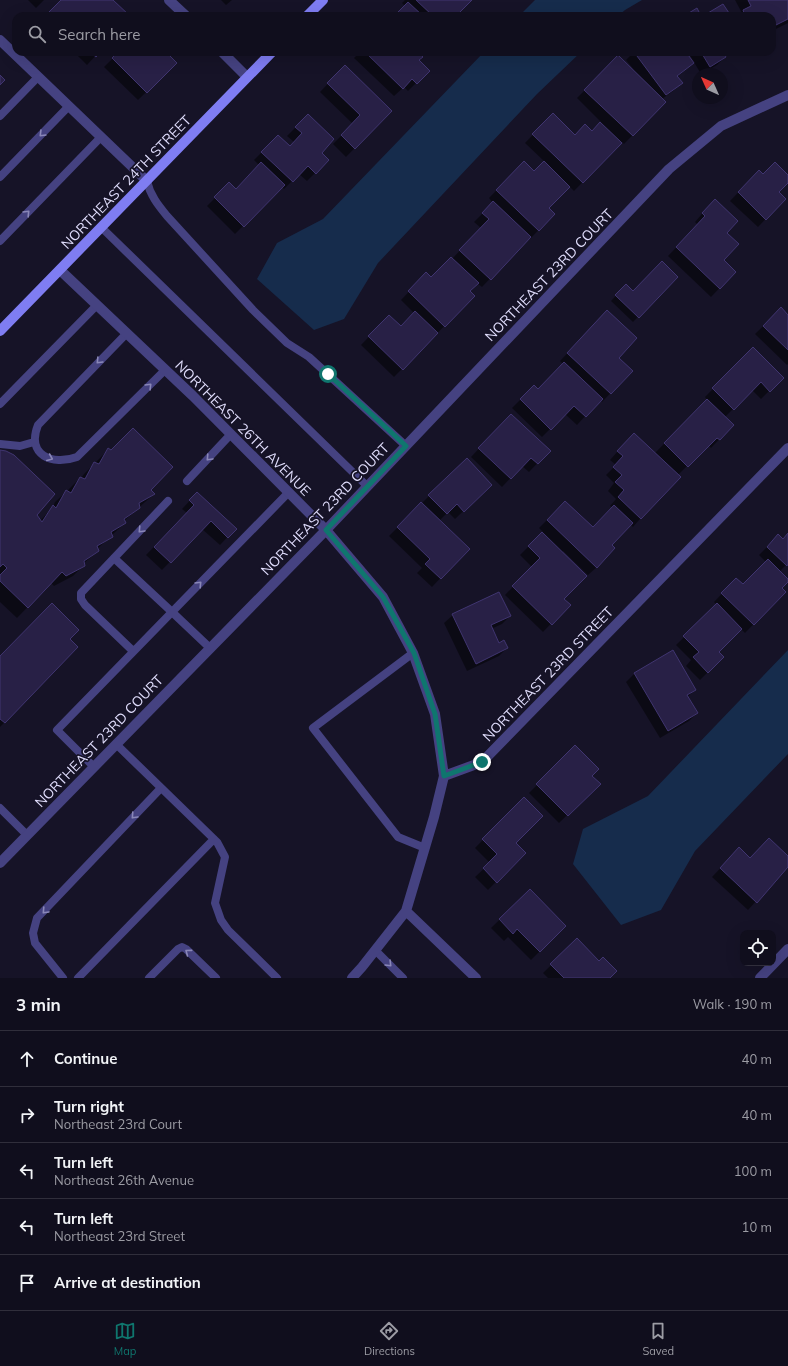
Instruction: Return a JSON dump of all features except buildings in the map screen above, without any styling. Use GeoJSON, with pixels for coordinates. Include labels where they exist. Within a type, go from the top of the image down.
{"type":"FeatureCollection","features":[{"type":"Feature","properties":{"kind":"street"},"geometry":{"type":"LineString","coordinates":[[170,0],[182,12]]}},
{"type":"Feature","properties":{"kind":"street"},"geometry":{"type":"LineString","coordinates":[[311,12],[323,0]]}},
{"type":"Feature","properties":{"kind":"street"},"geometry":{"type":"LineString","coordinates":[[0,40],[12,52]]}},
{"type":"Feature","properties":{"kind":"street"},"geometry":{"type":"LineString","coordinates":[[16,56],[147,181]]}},
{"type":"Feature","properties":{"kind":"street"},"geometry":{"type":"LineString","coordinates":[[226,56],[247,77]]}},
{"type":"Feature","properties":{"kind":"street","name":"NORTHEAST 24TH STREET"},"geometry":{"type":"LineString","coordinates":[[0,331],[268,56]]}},
{"type":"Feature","properties":{"kind":"street","name":"NORTHEAST 23RD COURT"},"geometry":{"type":"LineString","coordinates":[[0,863],[326,530],[669,169],[722,126],[788,95]]}},
{"type":"Feature","properties":{"kind":"street","name":"NORTHEAST 26TH AVENUE"},"geometry":{"type":"LineString","coordinates":[[60,270],[165,370],[289,492],[326,530],[383,597],[414,653],[435,714],[444,776]]}},
{"type":"Feature","properties":{"kind":"street","name":"NORTHEAST 23RD STREET"},"geometry":{"type":"LineString","coordinates":[[444,776],[482,762],[788,448]]}},
{"type":"Feature","properties":{"kind":"street"},"geometry":{"type":"LineString","coordinates":[[352,978],[406,911],[434,817],[444,776]]}},
{"type":"Feature","properties":{"kind":"street"},"geometry":{"type":"LineString","coordinates":[[406,911],[476,978]]}},
{"type":"Feature","properties":{"kind":"street"},"geometry":{"type":"LineString","coordinates":[[760,978],[788,949]]}},
{"type":"Feature","properties":{"kind":"lane"},"geometry":{"type":"LineString","coordinates":[[0,116],[38,77]]}},
{"type":"Feature","properties":{"kind":"lane"},"geometry":{"type":"LineString","coordinates":[[0,177],[69,106]]}},
{"type":"Feature","properties":{"kind":"lane"},"geometry":{"type":"LineString","coordinates":[[0,241],[101,137]]}},
{"type":"Feature","properties":{"kind":"lane"},"geometry":{"type":"LineString","coordinates":[[147,181],[149,190],[155,202],[253,310],[287,343],[309,357],[406,446]]}},
{"type":"Feature","properties":{"kind":"lane"},"geometry":{"type":"LineString","coordinates":[[101,227],[367,486]]}},
{"type":"Feature","properties":{"kind":"lane"},"geometry":{"type":"LineString","coordinates":[[0,404],[97,305]]}},
{"type":"Feature","properties":{"kind":"lane"},"geometry":{"type":"LineString","coordinates":[[127,334],[38,425],[34,434],[34,442],[39,451],[48,459],[63,460],[77,457],[86,450],[165,370]]}},
{"type":"Feature","properties":{"kind":"lane"},"geometry":{"type":"LineString","coordinates":[[187,481],[231,434]]}},
{"type":"Feature","properties":{"kind":"lane"},"geometry":{"type":"LineString","coordinates":[[0,444],[20,446],[34,442]]}},
{"type":"Feature","properties":{"kind":"lane"},"geometry":{"type":"LineString","coordinates":[[94,767],[57,730],[289,492]]}},
{"type":"Feature","properties":{"kind":"lane"},"geometry":{"type":"LineString","coordinates":[[133,651],[85,605],[81,599],[81,593],[168,501]]}},
{"type":"Feature","properties":{"kind":"lane"},"geometry":{"type":"LineString","coordinates":[[114,558],[210,648]]}},
{"type":"Feature","properties":{"kind":"lane"},"geometry":{"type":"LineString","coordinates":[[414,653],[313,728],[398,837],[425,848]]}},
{"type":"Feature","properties":{"kind":"lane"},"geometry":{"type":"LineString","coordinates":[[116,744],[217,842],[225,858],[215,903],[221,920],[228,930],[271,976]]}},
{"type":"Feature","properties":{"kind":"lane"},"geometry":{"type":"LineString","coordinates":[[63,978],[36,943],[33,932],[38,918],[161,788]]}},
{"type":"Feature","properties":{"kind":"lane"},"geometry":{"type":"LineString","coordinates":[[0,808],[28,835]]}},
{"type":"Feature","properties":{"kind":"lane"},"geometry":{"type":"LineString","coordinates":[[78,978],[214,839]]}},
{"type":"Feature","properties":{"kind":"lane"},"geometry":{"type":"LineString","coordinates":[[149,978],[178,948],[182,947],[186,949],[216,978]]}},
{"type":"Feature","properties":{"kind":"lane"},"geometry":{"type":"LineString","coordinates":[[375,950],[403,978]]}},
{"type":"Feature","properties":{"kind":"water"},"geometry":{"type":"Polygon","coordinates":[[[535,0],[642,0],[623,12],[523,12],[535,0]]]}},
{"type":"Feature","properties":{"kind":"water"},"geometry":{"type":"Polygon","coordinates":[[[480,56],[577,56],[537,94],[378,263],[344,319],[314,330],[257,279],[277,243],[323,219],[480,56]]]}},
{"type":"Feature","properties":{"kind":"water"},"geometry":{"type":"Polygon","coordinates":[[[788,650],[788,754],[695,851],[661,910],[621,925],[573,864],[583,829],[648,796],[788,650]]]}},
{"type":"Feature","properties":{"kind":"route"},"geometry":{"type":"LineString","coordinates":[[328,374],[406,446],[326,530],[383,597],[414,653],[435,714],[444,776],[482,762]]}}]}
